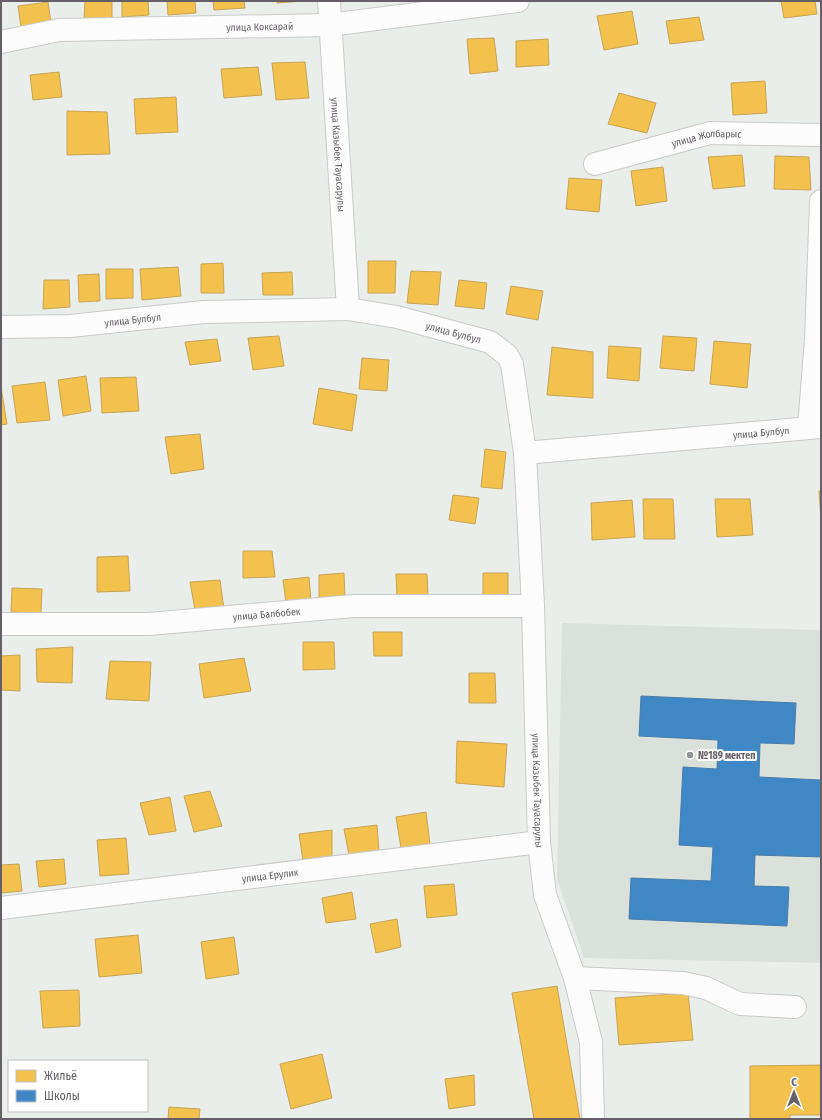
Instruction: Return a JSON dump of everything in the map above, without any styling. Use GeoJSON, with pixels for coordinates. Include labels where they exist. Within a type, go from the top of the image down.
{"type":"FeatureCollection","features":[{"type":"Feature","properties":{"kind":"street","name":"улица Казыбек Тауасарулы"},"geometry":{"type":"LineString","coordinates":[[329,1],[329,25],[348,309]]}},
{"type":"Feature","properties":{"kind":"street","name":"улица Коксарай"},"geometry":{"type":"LineString","coordinates":[[1,42],[59,30],[329,25],[518,1]]}},
{"type":"Feature","properties":{"kind":"street","name":"улица Жолбарыс"},"geometry":{"type":"LineString","coordinates":[[595,164],[710,133],[821,135]]}},
{"type":"Feature","properties":{"kind":"street"},"geometry":{"type":"LineString","coordinates":[[815,427],[816,339],[821,201]]}},
{"type":"Feature","properties":{"kind":"street","name":"улица Булбул"},"geometry":{"type":"LineString","coordinates":[[1,327],[70,326],[204,312],[348,309],[396,317],[490,342],[507,355],[512,364],[525,454],[815,427]]}},
{"type":"Feature","properties":{"kind":"street","name":"улица Казыбек Тауасарулы"},"geometry":{"type":"LineString","coordinates":[[525,454],[533,606],[539,842],[545,895],[575,978],[591,1042],[593,1119]]}},
{"type":"Feature","properties":{"kind":"street","name":"улица Балбобек"},"geometry":{"type":"LineString","coordinates":[[1,624],[149,624],[354,606],[533,606]]}},
{"type":"Feature","properties":{"kind":"street","name":"улица Ерулик"},"geometry":{"type":"LineString","coordinates":[[1,908],[539,842]]}},
{"type":"Feature","properties":{"kind":"street"},"geometry":{"type":"LineString","coordinates":[[575,978],[683,983],[706,988],[740,1004],[795,1007]]}},
{"type":"Feature","properties":{"kind":"shaded area","name":"№189 мектеп"},"geometry":{"type":"Polygon","coordinates":[[[562,623],[821,630],[821,963],[584,958],[557,879],[562,623]]]}},
{"type":"Feature","properties":{"kind":"building: Жильё"},"geometry":{"type":"Polygon","coordinates":[[[85,1],[112,1],[112,19],[84,20],[85,1]]]}},
{"type":"Feature","properties":{"kind":"building: Жильё"},"geometry":{"type":"Polygon","coordinates":[[[122,1],[148,1],[149,15],[122,17],[122,1]]]}},
{"type":"Feature","properties":{"kind":"building: Жильё"},"geometry":{"type":"Polygon","coordinates":[[[167,1],[195,1],[196,13],[168,15],[167,1]]]}},
{"type":"Feature","properties":{"kind":"building: Жильё"},"geometry":{"type":"Polygon","coordinates":[[[213,1],[244,1],[245,8],[214,10],[213,1]]]}},
{"type":"Feature","properties":{"kind":"building: Жильё"},"geometry":{"type":"Polygon","coordinates":[[[277,1],[304,1],[277,3],[277,1]]]}},
{"type":"Feature","properties":{"kind":"building: Жильё"},"geometry":{"type":"Polygon","coordinates":[[[781,1],[815,1],[817,14],[784,18],[781,1]]]}},
{"type":"Feature","properties":{"kind":"building: Жильё"},"geometry":{"type":"Polygon","coordinates":[[[48,2],[51,23],[21,27],[18,6],[48,2]]]}},
{"type":"Feature","properties":{"kind":"building: Жильё"},"geometry":{"type":"Polygon","coordinates":[[[632,11],[638,44],[604,50],[597,16],[632,11]]]}},
{"type":"Feature","properties":{"kind":"building: Жильё"},"geometry":{"type":"Polygon","coordinates":[[[699,17],[704,40],[670,44],[666,21],[699,17]]]}},
{"type":"Feature","properties":{"kind":"building: Жильё"},"geometry":{"type":"Polygon","coordinates":[[[494,38],[498,71],[470,74],[467,39],[494,38]]]}},
{"type":"Feature","properties":{"kind":"building: Жильё"},"geometry":{"type":"Polygon","coordinates":[[[548,39],[549,65],[516,67],[516,41],[548,39]]]}},
{"type":"Feature","properties":{"kind":"building: Жильё"},"geometry":{"type":"Polygon","coordinates":[[[305,62],[309,98],[276,100],[272,63],[305,62]]]}},
{"type":"Feature","properties":{"kind":"building: Жильё"},"geometry":{"type":"Polygon","coordinates":[[[258,67],[262,95],[224,98],[221,69],[258,67]]]}},
{"type":"Feature","properties":{"kind":"building: Жильё"},"geometry":{"type":"Polygon","coordinates":[[[59,72],[62,97],[33,100],[30,75],[59,72]]]}},
{"type":"Feature","properties":{"kind":"building: Жильё"},"geometry":{"type":"Polygon","coordinates":[[[765,81],[767,113],[733,115],[731,83],[765,81]]]}},
{"type":"Feature","properties":{"kind":"building: Жильё"},"geometry":{"type":"Polygon","coordinates":[[[619,93],[656,103],[647,133],[608,124],[619,93]]]}},
{"type":"Feature","properties":{"kind":"building: Жильё"},"geometry":{"type":"Polygon","coordinates":[[[176,97],[178,132],[136,134],[134,99],[176,97]]]}},
{"type":"Feature","properties":{"kind":"building: Жильё"},"geometry":{"type":"Polygon","coordinates":[[[67,111],[107,112],[110,154],[67,155],[67,111]]]}},
{"type":"Feature","properties":{"kind":"building: Жильё"},"geometry":{"type":"Polygon","coordinates":[[[742,155],[745,186],[713,189],[708,157],[742,155]]]}},
{"type":"Feature","properties":{"kind":"building: Жильё"},"geometry":{"type":"Polygon","coordinates":[[[775,156],[809,157],[811,190],[774,189],[775,156]]]}},
{"type":"Feature","properties":{"kind":"building: Жильё"},"geometry":{"type":"Polygon","coordinates":[[[663,167],[667,201],[636,206],[631,171],[663,167]]]}},
{"type":"Feature","properties":{"kind":"building: Жильё"},"geometry":{"type":"Polygon","coordinates":[[[569,178],[602,180],[599,212],[566,209],[569,178]]]}},
{"type":"Feature","properties":{"kind":"building: Жильё"},"geometry":{"type":"Polygon","coordinates":[[[368,261],[396,261],[395,293],[368,293],[368,261]]]}},
{"type":"Feature","properties":{"kind":"building: Жильё"},"geometry":{"type":"Polygon","coordinates":[[[223,263],[224,293],[201,293],[201,264],[223,263]]]}},
{"type":"Feature","properties":{"kind":"building: Жильё"},"geometry":{"type":"Polygon","coordinates":[[[178,267],[181,296],[142,300],[140,269],[178,267]]]}},
{"type":"Feature","properties":{"kind":"building: Жильё"},"geometry":{"type":"Polygon","coordinates":[[[106,269],[133,269],[133,298],[106,299],[106,269]]]}},
{"type":"Feature","properties":{"kind":"building: Жильё"},"geometry":{"type":"Polygon","coordinates":[[[411,271],[441,272],[438,305],[407,303],[411,271]]]}},
{"type":"Feature","properties":{"kind":"building: Жильё"},"geometry":{"type":"Polygon","coordinates":[[[292,272],[293,295],[263,295],[262,273],[292,272]]]}},
{"type":"Feature","properties":{"kind":"building: Жильё"},"geometry":{"type":"Polygon","coordinates":[[[99,274],[100,301],[79,302],[78,275],[99,274]]]}},
{"type":"Feature","properties":{"kind":"building: Жильё"},"geometry":{"type":"Polygon","coordinates":[[[44,280],[69,280],[70,307],[43,309],[44,280]]]}},
{"type":"Feature","properties":{"kind":"building: Жильё"},"geometry":{"type":"Polygon","coordinates":[[[459,280],[487,283],[484,309],[455,306],[459,280]]]}},
{"type":"Feature","properties":{"kind":"building: Жильё"},"geometry":{"type":"Polygon","coordinates":[[[511,286],[543,291],[538,320],[506,314],[511,286]]]}},
{"type":"Feature","properties":{"kind":"building: Жильё"},"geometry":{"type":"Polygon","coordinates":[[[279,336],[284,366],[253,370],[248,338],[279,336]]]}},
{"type":"Feature","properties":{"kind":"building: Жильё"},"geometry":{"type":"Polygon","coordinates":[[[663,336],[697,338],[694,371],[660,368],[663,336]]]}},
{"type":"Feature","properties":{"kind":"building: Жильё"},"geometry":{"type":"Polygon","coordinates":[[[217,339],[221,361],[190,365],[185,342],[217,339]]]}},
{"type":"Feature","properties":{"kind":"building: Жильё"},"geometry":{"type":"Polygon","coordinates":[[[714,341],[751,344],[747,388],[710,384],[714,341]]]}},
{"type":"Feature","properties":{"kind":"building: Жильё"},"geometry":{"type":"Polygon","coordinates":[[[609,346],[641,348],[639,381],[607,378],[609,346]]]}},
{"type":"Feature","properties":{"kind":"building: Жильё"},"geometry":{"type":"Polygon","coordinates":[[[552,347],[593,352],[593,398],[547,395],[552,347]]]}},
{"type":"Feature","properties":{"kind":"building: Жильё"},"geometry":{"type":"Polygon","coordinates":[[[362,358],[389,360],[387,391],[359,389],[362,358]]]}},
{"type":"Feature","properties":{"kind":"building: Жильё"},"geometry":{"type":"Polygon","coordinates":[[[86,376],[91,411],[63,416],[58,380],[86,376]]]}},
{"type":"Feature","properties":{"kind":"building: Жильё"},"geometry":{"type":"Polygon","coordinates":[[[136,377],[139,411],[102,413],[100,378],[136,377]]]}},
{"type":"Feature","properties":{"kind":"building: Жильё"},"geometry":{"type":"Polygon","coordinates":[[[45,382],[50,420],[17,423],[12,386],[45,382]]]}},
{"type":"Feature","properties":{"kind":"building: Жильё"},"geometry":{"type":"Polygon","coordinates":[[[1,387],[7,424],[1,425],[1,387]]]}},
{"type":"Feature","properties":{"kind":"building: Жильё"},"geometry":{"type":"Polygon","coordinates":[[[319,388],[357,395],[352,431],[313,424],[319,388]]]}},
{"type":"Feature","properties":{"kind":"building: Жильё"},"geometry":{"type":"Polygon","coordinates":[[[200,434],[204,469],[171,474],[165,437],[200,434]]]}},
{"type":"Feature","properties":{"kind":"building: Жильё"},"geometry":{"type":"Polygon","coordinates":[[[485,449],[506,452],[502,489],[481,487],[485,449]]]}},
{"type":"Feature","properties":{"kind":"building: Жильё"},"geometry":{"type":"Polygon","coordinates":[[[819,491],[821,491],[821,521],[819,491]]]}},
{"type":"Feature","properties":{"kind":"building: Жильё"},"geometry":{"type":"Polygon","coordinates":[[[453,495],[479,498],[475,524],[449,520],[453,495]]]}},
{"type":"Feature","properties":{"kind":"building: Жильё"},"geometry":{"type":"Polygon","coordinates":[[[643,499],[673,499],[675,539],[644,539],[643,499]]]}},
{"type":"Feature","properties":{"kind":"building: Жильё"},"geometry":{"type":"Polygon","coordinates":[[[715,499],[750,499],[753,535],[717,537],[715,499]]]}},
{"type":"Feature","properties":{"kind":"building: Жильё"},"geometry":{"type":"Polygon","coordinates":[[[632,500],[635,537],[592,540],[591,503],[632,500]]]}},
{"type":"Feature","properties":{"kind":"building: Жильё"},"geometry":{"type":"Polygon","coordinates":[[[243,551],[272,551],[275,577],[243,578],[243,551]]]}},
{"type":"Feature","properties":{"kind":"building: Жильё"},"geometry":{"type":"Polygon","coordinates":[[[128,556],[130,591],[97,592],[97,557],[128,556]]]}},
{"type":"Feature","properties":{"kind":"building: Жильё"},"geometry":{"type":"Polygon","coordinates":[[[344,573],[345,599],[319,600],[319,575],[344,573]]]}},
{"type":"Feature","properties":{"kind":"building: Жильё"},"geometry":{"type":"Polygon","coordinates":[[[483,573],[508,573],[508,599],[483,598],[483,573]]]}},
{"type":"Feature","properties":{"kind":"building: Жильё"},"geometry":{"type":"Polygon","coordinates":[[[396,574],[427,574],[428,597],[397,597],[396,574]]]}},
{"type":"Feature","properties":{"kind":"building: Жильё"},"geometry":{"type":"Polygon","coordinates":[[[309,577],[311,601],[286,603],[283,580],[309,577]]]}},
{"type":"Feature","properties":{"kind":"building: Жильё"},"geometry":{"type":"Polygon","coordinates":[[[220,580],[224,609],[195,610],[190,582],[220,580]]]}},
{"type":"Feature","properties":{"kind":"building: Жильё"},"geometry":{"type":"Polygon","coordinates":[[[12,588],[42,589],[41,613],[11,612],[12,588]]]}},
{"type":"Feature","properties":{"kind":"building: Жильё"},"geometry":{"type":"Polygon","coordinates":[[[373,632],[402,632],[402,656],[374,656],[373,632]]]}},
{"type":"Feature","properties":{"kind":"building: Жильё"},"geometry":{"type":"Polygon","coordinates":[[[303,642],[334,642],[335,669],[303,670],[303,642]]]}},
{"type":"Feature","properties":{"kind":"building: Жильё"},"geometry":{"type":"Polygon","coordinates":[[[73,647],[72,683],[37,682],[36,649],[73,647]]]}},
{"type":"Feature","properties":{"kind":"building: Жильё"},"geometry":{"type":"Polygon","coordinates":[[[20,655],[20,691],[1,690],[1,656],[20,655]]]}},
{"type":"Feature","properties":{"kind":"building: Жильё"},"geometry":{"type":"Polygon","coordinates":[[[244,658],[251,691],[204,698],[199,664],[244,658]]]}},
{"type":"Feature","properties":{"kind":"building: Жильё"},"geometry":{"type":"Polygon","coordinates":[[[110,661],[151,662],[149,701],[106,699],[110,661]]]}},
{"type":"Feature","properties":{"kind":"building: Жильё"},"geometry":{"type":"Polygon","coordinates":[[[469,673],[495,673],[496,703],[469,703],[469,673]]]}},
{"type":"Feature","properties":{"kind":"building: Жильё"},"geometry":{"type":"Polygon","coordinates":[[[457,741],[507,744],[504,787],[456,783],[457,741]]]}},
{"type":"Feature","properties":{"kind":"building: Жильё"},"geometry":{"type":"Polygon","coordinates":[[[210,791],[222,826],[194,832],[184,796],[210,791]]]}},
{"type":"Feature","properties":{"kind":"building: Жильё"},"geometry":{"type":"Polygon","coordinates":[[[170,797],[176,831],[149,835],[140,803],[170,797]]]}},
{"type":"Feature","properties":{"kind":"building: Жильё"},"geometry":{"type":"Polygon","coordinates":[[[426,812],[430,844],[401,848],[396,817],[426,812]]]}},
{"type":"Feature","properties":{"kind":"building: Жильё"},"geometry":{"type":"Polygon","coordinates":[[[377,825],[379,852],[349,855],[344,829],[377,825]]]}},
{"type":"Feature","properties":{"kind":"building: Жильё"},"geometry":{"type":"Polygon","coordinates":[[[332,830],[332,856],[303,861],[299,834],[332,830]]]}},
{"type":"Feature","properties":{"kind":"building: Жильё"},"geometry":{"type":"Polygon","coordinates":[[[126,838],[129,874],[100,876],[97,840],[126,838]]]}},
{"type":"Feature","properties":{"kind":"building: Жильё"},"geometry":{"type":"Polygon","coordinates":[[[64,859],[66,884],[39,887],[36,861],[64,859]]]}},
{"type":"Feature","properties":{"kind":"building: Жильё"},"geometry":{"type":"Polygon","coordinates":[[[19,864],[22,891],[1,893],[1,865],[19,864]]]}},
{"type":"Feature","properties":{"kind":"building: Жильё"},"geometry":{"type":"Polygon","coordinates":[[[454,884],[457,915],[427,918],[424,886],[454,884]]]}},
{"type":"Feature","properties":{"kind":"building: Жильё"},"geometry":{"type":"Polygon","coordinates":[[[352,892],[356,919],[326,923],[322,898],[352,892]]]}},
{"type":"Feature","properties":{"kind":"building: Жильё"},"geometry":{"type":"Polygon","coordinates":[[[397,919],[401,947],[376,953],[370,924],[397,919]]]}},
{"type":"Feature","properties":{"kind":"building: Жильё"},"geometry":{"type":"Polygon","coordinates":[[[138,935],[142,973],[99,977],[95,939],[138,935]]]}},
{"type":"Feature","properties":{"kind":"building: Жильё"},"geometry":{"type":"Polygon","coordinates":[[[234,937],[239,974],[206,979],[201,942],[234,937]]]}},
{"type":"Feature","properties":{"kind":"building: Жильё"},"geometry":{"type":"Polygon","coordinates":[[[557,986],[580,1119],[534,1119],[512,993],[557,986]]]}},
{"type":"Feature","properties":{"kind":"building: Жильё"},"geometry":{"type":"Polygon","coordinates":[[[79,990],[80,1026],[43,1028],[40,991],[79,990]]]}},
{"type":"Feature","properties":{"kind":"building: Жильё"},"geometry":{"type":"Polygon","coordinates":[[[688,993],[693,1040],[619,1045],[615,998],[688,993]]]}},
{"type":"Feature","properties":{"kind":"building: Жильё"},"geometry":{"type":"Polygon","coordinates":[[[322,1054],[332,1098],[291,1109],[280,1064],[322,1054]]]}},
{"type":"Feature","properties":{"kind":"building: Жильё"},"geometry":{"type":"Polygon","coordinates":[[[821,1065],[821,1115],[790,1115],[790,1119],[750,1119],[750,1066],[821,1065]]]}},
{"type":"Feature","properties":{"kind":"building: Жильё"},"geometry":{"type":"Polygon","coordinates":[[[474,1075],[475,1105],[449,1109],[445,1079],[474,1075]]]}},
{"type":"Feature","properties":{"kind":"building: Жильё"},"geometry":{"type":"Polygon","coordinates":[[[169,1107],[200,1109],[199,1119],[168,1119],[169,1107]]]}},
{"type":"Feature","properties":{"kind":"building: Школы"},"geometry":{"type":"Polygon","coordinates":[[[641,696],[796,703],[794,744],[760,743],[759,777],[821,780],[821,857],[755,855],[754,886],[789,887],[787,926],[629,919],[631,878],[711,881],[713,847],[679,845],[683,767],[717,769],[718,740],[639,736],[641,696]]]}},
{"type":"Feature","properties":{"kind":"place","name":"№189 мектеп"},"geometry":{"type":"Point","coordinates":[690,755]}}]}
